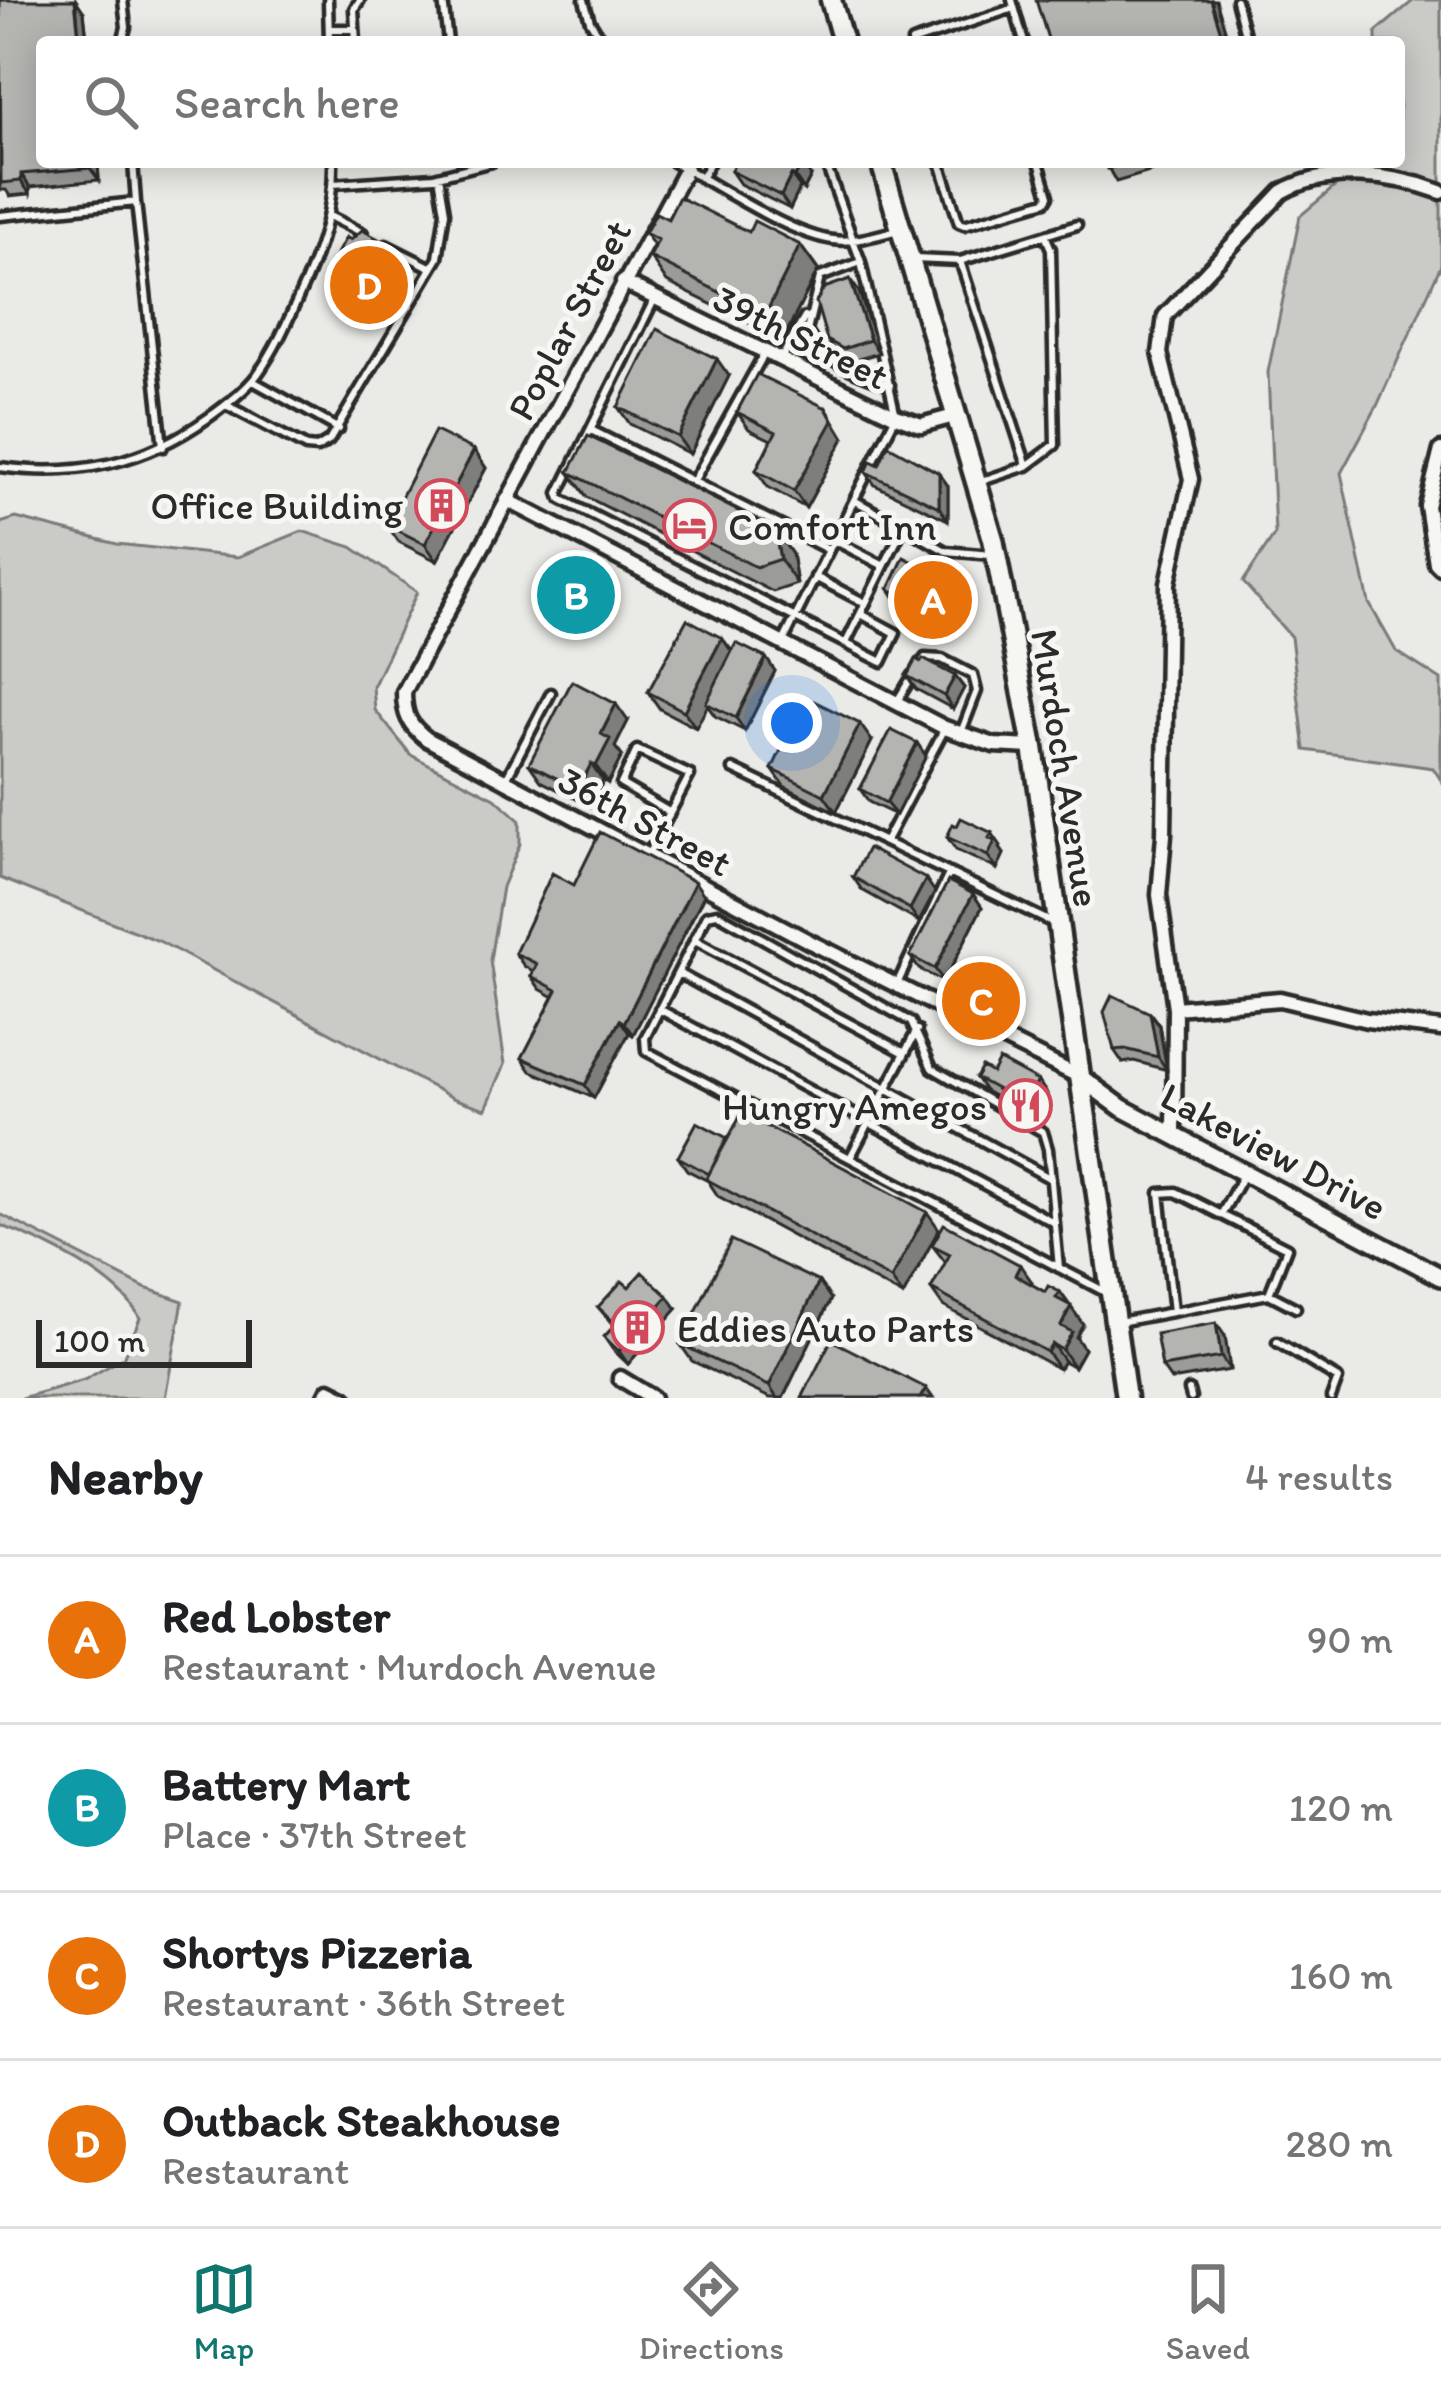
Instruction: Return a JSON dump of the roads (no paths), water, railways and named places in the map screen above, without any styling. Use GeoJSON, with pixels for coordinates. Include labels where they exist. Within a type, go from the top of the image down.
{"type":"FeatureCollection","features":[{"type":"Feature","properties":{"kind":"main road"},"geometry":{"type":"LineString","coordinates":[[831,0],[841,36]]}},
{"type":"Feature","properties":{"kind":"main road","name":"Murdoch Avenue"},"geometry":{"type":"LineString","coordinates":[[883,168],[977,482],[1034,747],[1126,1398]]}},
{"type":"Feature","properties":{"kind":"street","name":"Poplar Street"},"geometry":{"type":"LineString","coordinates":[[507,500],[678,168]]}},
{"type":"Feature","properties":{"kind":"street"},"geometry":{"type":"LineString","coordinates":[[1174,1134],[1175,1008],[1160,895],[1168,584],[1192,479],[1160,352],[1165,316],[1282,192],[1304,180],[1386,176],[1441,192]]}},
{"type":"Feature","properties":{"kind":"street","name":"39th Street"},"geometry":{"type":"LineString","coordinates":[[622,282],[896,416],[921,425],[958,415]]}},
{"type":"Feature","properties":{"kind":"street"},"geometry":{"type":"LineString","coordinates":[[1441,450],[1427,506],[1436,563],[1441,568]]}},
{"type":"Feature","properties":{"kind":"street"},"geometry":{"type":"LineString","coordinates":[[507,500],[945,728],[994,745],[1034,747]]}},
{"type":"Feature","properties":{"kind":"street","name":"36th Street"},"geometry":{"type":"LineString","coordinates":[[507,500],[404,692],[411,727],[647,856],[1080,1077]]}},
{"type":"Feature","properties":{"kind":"street"},"geometry":{"type":"LineString","coordinates":[[1175,1008],[1280,999],[1367,1020],[1441,1029]]}},
{"type":"Feature","properties":{"kind":"street","name":"Lakeview Drive"},"geometry":{"type":"LineString","coordinates":[[1080,1077],[1122,1108],[1441,1277]]}},
{"type":"Feature","properties":{"kind":"street"},"geometry":{"type":"LineString","coordinates":[[620,1378],[653,1398]]}},
{"type":"Feature","properties":{"kind":"street"},"geometry":{"type":"LineString","coordinates":[[327,1394],[345,1398]]}},
{"type":"Feature","properties":{"kind":"lane"},"geometry":{"type":"LineString","coordinates":[[123,0],[124,36]]}},
{"type":"Feature","properties":{"kind":"lane"},"geometry":{"type":"LineString","coordinates":[[328,0],[329,36]]}},
{"type":"Feature","properties":{"kind":"lane"},"geometry":{"type":"LineString","coordinates":[[356,36],[354,9],[360,0]]}},
{"type":"Feature","properties":{"kind":"lane"},"geometry":{"type":"LineString","coordinates":[[443,0],[447,36]]}},
{"type":"Feature","properties":{"kind":"lane"},"geometry":{"type":"LineString","coordinates":[[584,0],[599,36]]}},
{"type":"Feature","properties":{"kind":"lane"},"geometry":{"type":"LineString","coordinates":[[1236,0],[1245,36]]}},
{"type":"Feature","properties":{"kind":"lane"},"geometry":{"type":"LineString","coordinates":[[928,36],[1013,4],[1022,36]]}},
{"type":"Feature","properties":{"kind":"lane"},"geometry":{"type":"LineString","coordinates":[[329,28],[355,29]]}},
{"type":"Feature","properties":{"kind":"lane"},"geometry":{"type":"LineString","coordinates":[[133,168],[163,447]]}},
{"type":"Feature","properties":{"kind":"lane"},"geometry":{"type":"LineString","coordinates":[[0,466],[92,467],[131,460],[163,447],[253,381],[275,348],[311,270],[329,216],[333,168]]}},
{"type":"Feature","properties":{"kind":"lane"},"geometry":{"type":"LineString","coordinates":[[453,168],[453,173]]}},
{"type":"Feature","properties":{"kind":"lane"},"geometry":{"type":"LineString","coordinates":[[333,184],[439,176],[471,168]]}},
{"type":"Feature","properties":{"kind":"lane"},"geometry":{"type":"LineString","coordinates":[[685,168],[796,230],[831,240],[902,230]]}},
{"type":"Feature","properties":{"kind":"lane"},"geometry":{"type":"LineString","coordinates":[[703,177],[707,168]]}},
{"type":"Feature","properties":{"kind":"lane"},"geometry":{"type":"LineString","coordinates":[[781,646],[896,416],[861,262],[827,168]]}},
{"type":"Feature","properties":{"kind":"lane"},"geometry":{"type":"LineString","coordinates":[[942,168],[958,223],[964,225],[1046,201],[1041,168]]}},
{"type":"Feature","properties":{"kind":"lane"},"geometry":{"type":"LineString","coordinates":[[226,405],[306,447],[317,448],[339,429],[443,241],[445,212],[439,176]]}},
{"type":"Feature","properties":{"kind":"lane"},"geometry":{"type":"LineString","coordinates":[[0,216],[136,202]]}},
{"type":"Feature","properties":{"kind":"lane"},"geometry":{"type":"LineString","coordinates":[[329,216],[432,268]]}},
{"type":"Feature","properties":{"kind":"lane"},"geometry":{"type":"LineString","coordinates":[[911,259],[960,261],[1077,225]]}},
{"type":"Feature","properties":{"kind":"lane"},"geometry":{"type":"LineString","coordinates":[[977,482],[1028,466],[1055,445],[1051,249],[1045,235]]}},
{"type":"Feature","properties":{"kind":"lane"},"geometry":{"type":"LineString","coordinates":[[960,261],[1028,466]]}},
{"type":"Feature","properties":{"kind":"lane"},"geometry":{"type":"LineString","coordinates":[[780,361],[809,311],[820,277],[861,262]]}},
{"type":"Feature","properties":{"kind":"lane"},"geometry":{"type":"LineString","coordinates":[[655,298],[560,499],[882,662],[896,633],[861,614]]}},
{"type":"Feature","properties":{"kind":"lane"},"geometry":{"type":"LineString","coordinates":[[809,311],[807,331],[816,349],[858,374],[890,385]]}},
{"type":"Feature","properties":{"kind":"lane"},"geometry":{"type":"LineString","coordinates":[[693,482],[764,352]]}},
{"type":"Feature","properties":{"kind":"lane"},"geometry":{"type":"LineString","coordinates":[[253,381],[339,429]]}},
{"type":"Feature","properties":{"kind":"lane"},"geometry":{"type":"LineString","coordinates":[[591,430],[829,550]]}},
{"type":"Feature","properties":{"kind":"lane"},"geometry":{"type":"LineString","coordinates":[[854,500],[946,551],[996,555]]}},
{"type":"Feature","properties":{"kind":"lane"},"geometry":{"type":"LineString","coordinates":[[846,643],[903,527]]}},
{"type":"Feature","properties":{"kind":"lane"},"geometry":{"type":"LineString","coordinates":[[834,540],[884,566]]}},
{"type":"Feature","properties":{"kind":"lane"},"geometry":{"type":"LineString","coordinates":[[815,578],[866,603]]}},
{"type":"Feature","properties":{"kind":"lane"},"geometry":{"type":"LineString","coordinates":[[896,704],[926,658],[942,658],[974,675],[977,691],[961,734]]}},
{"type":"Feature","properties":{"kind":"lane"},"geometry":{"type":"LineString","coordinates":[[505,781],[551,693]]}},
{"type":"Feature","properties":{"kind":"lane"},"geometry":{"type":"LineString","coordinates":[[885,842],[945,728]]}},
{"type":"Feature","properties":{"kind":"lane"},"geometry":{"type":"LineString","coordinates":[[647,856],[690,775],[638,750],[621,784],[670,812]]}},
{"type":"Feature","properties":{"kind":"lane"},"geometry":{"type":"LineString","coordinates":[[733,769],[1059,925]]}},
{"type":"Feature","properties":{"kind":"lane"},"geometry":{"type":"LineString","coordinates":[[897,984],[950,873]]}},
{"type":"Feature","properties":{"kind":"lane"},"geometry":{"type":"LineString","coordinates":[[1059,1268],[1043,1132],[932,1068],[911,1022],[717,913],[707,915],[645,1038],[646,1051],[1112,1296]]}},
{"type":"Feature","properties":{"kind":"lane"},"geometry":{"type":"LineString","coordinates":[[695,940],[905,1053]]}},
{"type":"Feature","properties":{"kind":"lane"},"geometry":{"type":"LineString","coordinates":[[678,974],[1051,1179]]}},
{"type":"Feature","properties":{"kind":"lane"},"geometry":{"type":"LineString","coordinates":[[659,1009],[1055,1223]]}},
{"type":"Feature","properties":{"kind":"lane"},"geometry":{"type":"LineString","coordinates":[[850,1158],[917,1030]]}},
{"type":"Feature","properties":{"kind":"lane"},"geometry":{"type":"LineString","coordinates":[[1221,1215],[1245,1172]]}},
{"type":"Feature","properties":{"kind":"lane"},"geometry":{"type":"LineString","coordinates":[[1173,1312],[1158,1196],[1176,1192],[1287,1248],[1269,1294]]}},
{"type":"Feature","properties":{"kind":"lane"},"geometry":{"type":"LineString","coordinates":[[1115,1322],[1269,1294],[1296,1307]]}},
{"type":"Feature","properties":{"kind":"lane"},"geometry":{"type":"LineString","coordinates":[[1277,1342],[1338,1379],[1331,1398]]}},
{"type":"Feature","properties":{"kind":"place","name":"Outback Steakhouse"},"geometry":{"type":"Point","coordinates":[369,285]}},
{"type":"Feature","properties":{"kind":"place","name":"Office Building"},"geometry":{"type":"Point","coordinates":[442,505]}},
{"type":"Feature","properties":{"kind":"place","name":"Comfort Inn"},"geometry":{"type":"Point","coordinates":[689,526]}},
{"type":"Feature","properties":{"kind":"place","name":"Battery Mart"},"geometry":{"type":"Point","coordinates":[576,595]}},
{"type":"Feature","properties":{"kind":"place","name":"Red Lobster"},"geometry":{"type":"Point","coordinates":[933,600]}},
{"type":"Feature","properties":{"kind":"place","name":"Shortys Pizzeria"},"geometry":{"type":"Point","coordinates":[981,1001]}},
{"type":"Feature","properties":{"kind":"place","name":"Hungry Amegos"},"geometry":{"type":"Point","coordinates":[1026,1106]}},
{"type":"Feature","properties":{"kind":"place","name":"Eddies Auto Parts"},"geometry":{"type":"Point","coordinates":[638,1328]}}]}
